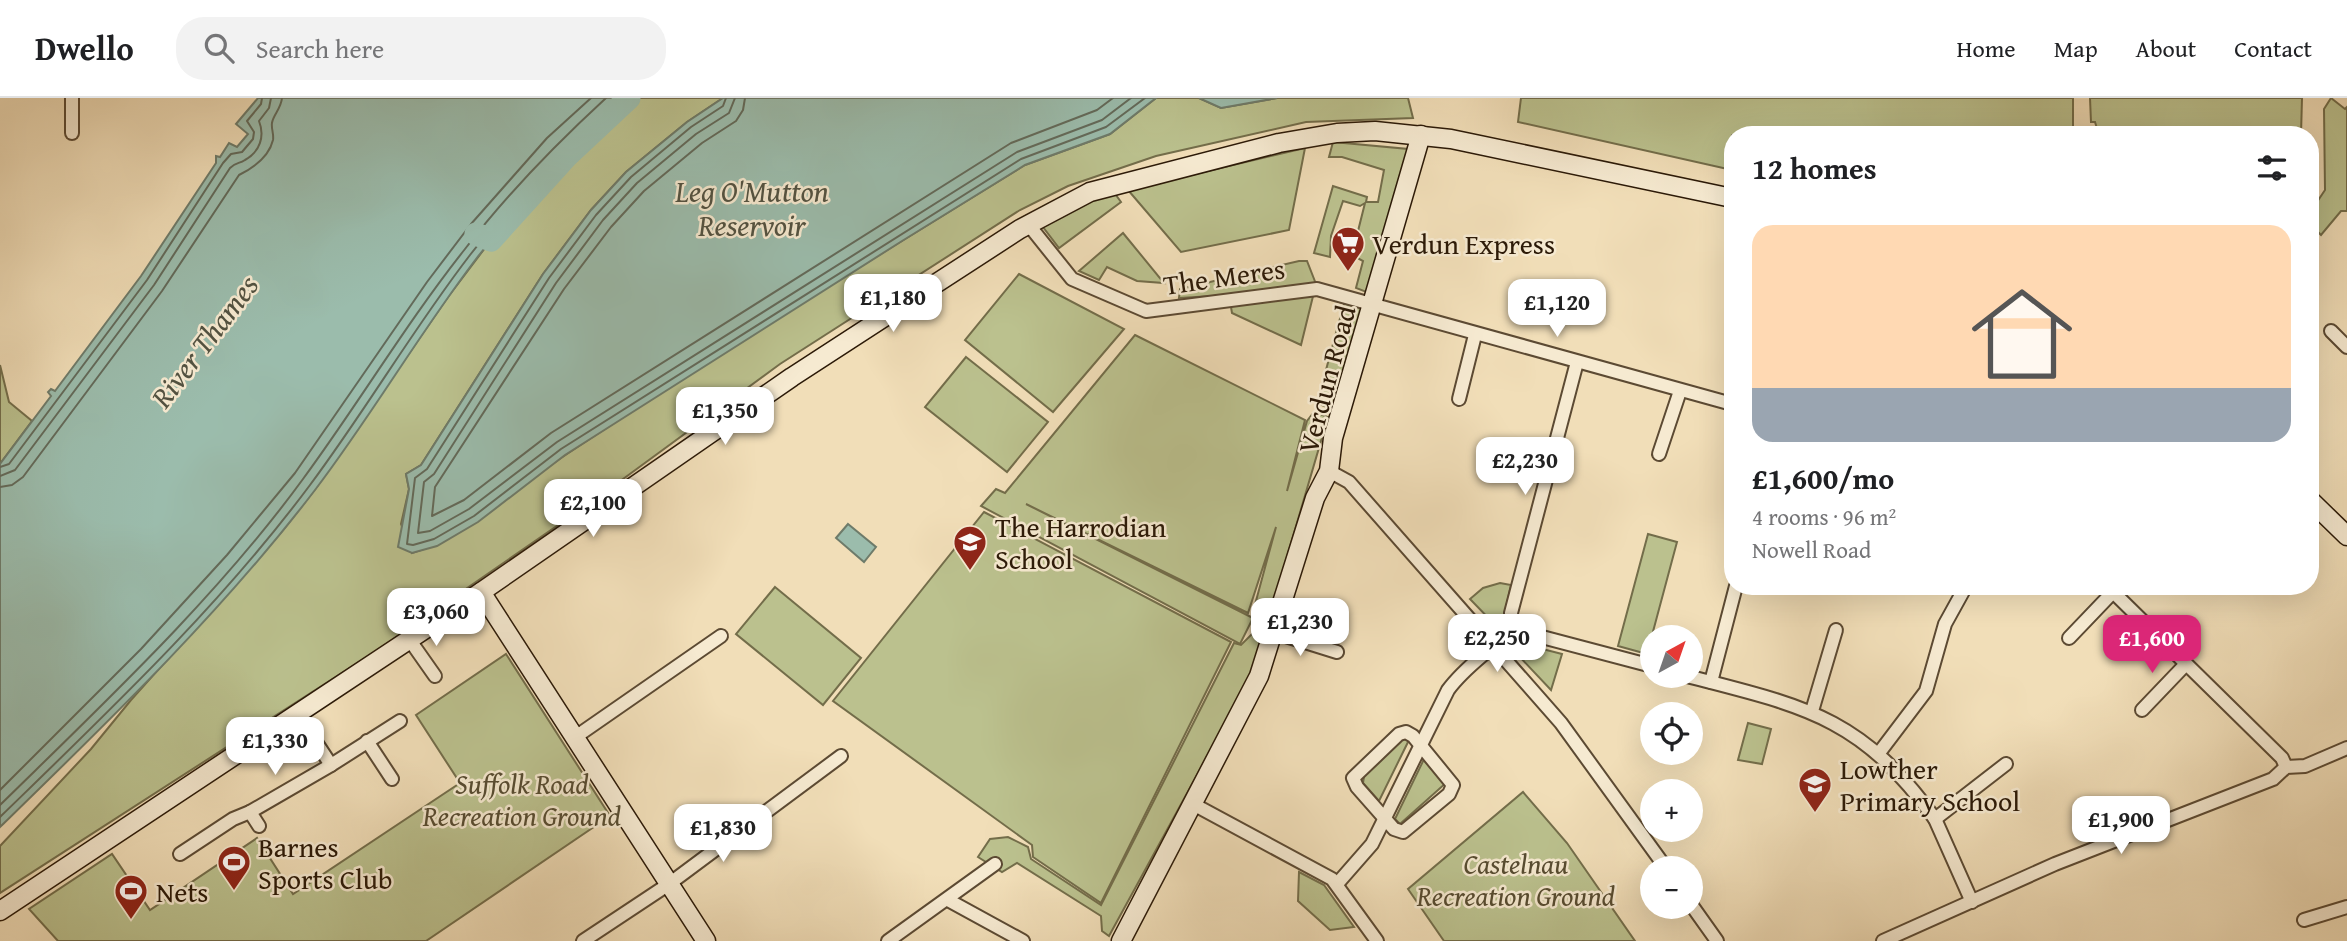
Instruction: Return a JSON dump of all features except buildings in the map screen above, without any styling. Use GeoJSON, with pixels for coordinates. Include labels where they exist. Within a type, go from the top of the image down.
{"type":"FeatureCollection","features":[{"type":"Feature","properties":{"kind":"main road"},"geometry":{"type":"LineString","coordinates":[[0,911],[481,592],[792,377],[1028,224],[1090,192],[1223,155],[1337,133],[1375,131],[1421,135],[1724,196]]}},
{"type":"Feature","properties":{"kind":"main road","name":"Verdun Road"},"geometry":{"type":"LineString","coordinates":[[1121,941],[1254,688],[1315,498],[1329,471],[1333,438],[1421,135]]}},
{"type":"Feature","properties":{"kind":"main road"},"geometry":{"type":"LineString","coordinates":[[2319,508],[2347,536]]}},
{"type":"Feature","properties":{"kind":"main road"},"geometry":{"type":"LineString","coordinates":[[481,592],[706,941]]}},
{"type":"Feature","properties":{"kind":"street"},"geometry":{"type":"LineString","coordinates":[[72,98],[72,133]]}},
{"type":"Feature","properties":{"kind":"street","name":"The Meres"},"geometry":{"type":"LineString","coordinates":[[1028,224],[1072,279],[1146,311],[1317,289],[1372,307],[1724,402]]}},
{"type":"Feature","properties":{"kind":"street"},"geometry":{"type":"LineString","coordinates":[[2331,331],[2347,347]]}},
{"type":"Feature","properties":{"kind":"street"},"geometry":{"type":"LineString","coordinates":[[1459,399],[1475,335]]}},
{"type":"Feature","properties":{"kind":"street"},"geometry":{"type":"LineString","coordinates":[[1513,632],[1511,613],[1577,362]]}},
{"type":"Feature","properties":{"kind":"street"},"geometry":{"type":"LineString","coordinates":[[1659,454],[1680,391]]}},
{"type":"Feature","properties":{"kind":"street"},"geometry":{"type":"LineString","coordinates":[[1329,471],[1349,482],[1495,647],[1576,742],[1657,856]]}},
{"type":"Feature","properties":{"kind":"street"},"geometry":{"type":"LineString","coordinates":[[1711,682],[1734,595]]}},
{"type":"Feature","properties":{"kind":"street"},"geometry":{"type":"LineString","coordinates":[[1880,752],[1926,691],[1945,624],[1961,595]]}},
{"type":"Feature","properties":{"kind":"street"},"geometry":{"type":"LineString","coordinates":[[2070,638],[2105,595]]}},
{"type":"Feature","properties":{"kind":"street"},"geometry":{"type":"LineString","coordinates":[[2116,595],[2282,758],[2286,767]]}},
{"type":"Feature","properties":{"kind":"street"},"geometry":{"type":"LineString","coordinates":[[1812,711],[1836,630]]}},
{"type":"Feature","properties":{"kind":"street"},"geometry":{"type":"LineString","coordinates":[[1273,632],[1337,652]]}},
{"type":"Feature","properties":{"kind":"street"},"geometry":{"type":"LineString","coordinates":[[1337,884],[1372,844],[1419,744],[1453,682],[1513,632],[1523,632],[1640,663]]}},
{"type":"Feature","properties":{"kind":"street"},"geometry":{"type":"LineString","coordinates":[[575,738],[721,636]]}},
{"type":"Feature","properties":{"kind":"street"},"geometry":{"type":"LineString","coordinates":[[409,639],[435,676]]}},
{"type":"Feature","properties":{"kind":"street"},"geometry":{"type":"LineString","coordinates":[[2142,710],[2186,664]]}},
{"type":"Feature","properties":{"kind":"street"},"geometry":{"type":"LineString","coordinates":[[1703,680],[1812,711],[1843,727],[1880,752],[1909,783],[1935,819],[1972,902]]}},
{"type":"Feature","properties":{"kind":"street"},"geometry":{"type":"LineString","coordinates":[[298,715],[331,765]]}},
{"type":"Feature","properties":{"kind":"street"},"geometry":{"type":"LineString","coordinates":[[180,854],[233,819],[331,765],[400,721]]}},
{"type":"Feature","properties":{"kind":"street"},"geometry":{"type":"LineString","coordinates":[[1406,732],[1419,744],[1451,779],[1453,785],[1450,794],[1403,832],[1394,829],[1357,787],[1353,778],[1399,734],[1406,732]]}},
{"type":"Feature","properties":{"kind":"street"},"geometry":{"type":"LineString","coordinates":[[367,741],[392,779]]}},
{"type":"Feature","properties":{"kind":"street"},"geometry":{"type":"LineString","coordinates":[[1883,941],[2055,864],[2273,779],[2286,767],[2305,766],[2347,748]]}},
{"type":"Feature","properties":{"kind":"street"},"geometry":{"type":"LineString","coordinates":[[583,941],[669,884],[841,756]]}},
{"type":"Feature","properties":{"kind":"street"},"geometry":{"type":"LineString","coordinates":[[1935,819],[2006,764]]}},
{"type":"Feature","properties":{"kind":"street"},"geometry":{"type":"LineString","coordinates":[[1194,804],[1303,862],[1337,884],[1377,941]]}},
{"type":"Feature","properties":{"kind":"street"},"geometry":{"type":"LineString","coordinates":[[250,812],[259,826]]}},
{"type":"Feature","properties":{"kind":"street"},"geometry":{"type":"LineString","coordinates":[[888,941],[995,864]]}},
{"type":"Feature","properties":{"kind":"street"},"geometry":{"type":"LineString","coordinates":[[948,900],[1023,941]]}},
{"type":"Feature","properties":{"kind":"street"},"geometry":{"type":"LineString","coordinates":[[2304,920],[2347,908]]}},
{"type":"Feature","properties":{"kind":"street"},"geometry":{"type":"LineString","coordinates":[[1702,919],[1717,941]]}},
{"type":"Feature","properties":{"kind":"green space"},"geometry":{"type":"Polygon","coordinates":[[[629,98],[723,98],[687,122],[626,172],[591,210],[543,274],[421,465],[406,474],[409,489],[401,524],[412,553],[455,535],[474,523],[548,467],[624,417],[795,307],[1025,165],[1110,134],[1156,98],[1199,98],[1221,108],[1277,98],[1408,98],[1413,118],[1306,122],[1156,156],[1068,186],[1020,210],[780,364],[593,501],[376,651],[0,893],[0,846],[91,749],[131,700],[283,530],[316,488],[448,297],[491,240],[567,156],[629,98]]]}},
{"type":"Feature","properties":{"kind":"green space"},"geometry":{"type":"Polygon","coordinates":[[[1521,98],[2073,98],[2073,126],[1724,126],[1724,168],[1518,122],[1521,98]]]}},
{"type":"Feature","properties":{"kind":"green space"},"geometry":{"type":"Polygon","coordinates":[[[2090,98],[2302,98],[2301,126],[2096,126],[2095,122],[2091,122],[2090,98]]]}},
{"type":"Feature","properties":{"kind":"green space"},"geometry":{"type":"Polygon","coordinates":[[[2331,98],[2345,109],[2347,107],[2347,211],[2341,211],[2321,235],[2319,199],[2325,190],[2324,109],[2331,98]]]}},
{"type":"Feature","properties":{"kind":"green space"},"geometry":{"type":"Polygon","coordinates":[[[1333,142],[1408,149],[1369,293],[1356,288],[1363,261],[1352,255],[1365,203],[1360,206],[1343,201],[1331,236],[1330,257],[1314,253],[1333,186],[1367,197],[1366,202],[1378,202],[1384,170],[1342,157],[1329,157],[1333,142]]]}},
{"type":"Feature","properties":{"kind":"green space"},"geometry":{"type":"Polygon","coordinates":[[[1305,148],[1289,230],[1181,252],[1128,190],[1305,148]]]}},
{"type":"Feature","properties":{"kind":"green space"},"geometry":{"type":"Polygon","coordinates":[[[1113,191],[1121,202],[1059,248],[1043,227],[1044,223],[1113,191]]]}},
{"type":"Feature","properties":{"kind":"green space"},"geometry":{"type":"Polygon","coordinates":[[[1123,233],[1164,283],[1137,281],[1107,267],[1099,280],[1079,271],[1123,233]]]}},
{"type":"Feature","properties":{"kind":"green space"},"geometry":{"type":"Polygon","coordinates":[[[1307,261],[1316,284],[1301,345],[1232,313],[1229,295],[1179,298],[1180,289],[1307,261]]]}},
{"type":"Feature","properties":{"kind":"green space"},"geometry":{"type":"Polygon","coordinates":[[[1019,274],[1124,329],[1053,412],[965,340],[1019,274]]]}},
{"type":"Feature","properties":{"kind":"green space"},"geometry":{"type":"Polygon","coordinates":[[[1345,300],[1363,306],[1333,410],[1317,403],[1345,300]]]}},
{"type":"Feature","properties":{"kind":"green space"},"geometry":{"type":"Polygon","coordinates":[[[1135,335],[1305,420],[1287,491],[1307,421],[1314,412],[1328,417],[1270,615],[1253,612],[1276,527],[1248,613],[1026,504],[1253,618],[1240,644],[981,506],[996,489],[1005,493],[1135,335]]]}},
{"type":"Feature","properties":{"kind":"green space"},"geometry":{"type":"Polygon","coordinates":[[[966,357],[1048,422],[1007,472],[925,407],[966,357]]]}},
{"type":"Feature","properties":{"kind":"green space"},"geometry":{"type":"Polygon","coordinates":[[[0,365],[9,402],[32,421],[0,464],[0,365]]]}},
{"type":"Feature","properties":{"kind":"green space"},"geometry":{"type":"Polygon","coordinates":[[[984,512],[1231,642],[1101,903],[1033,857],[1032,845],[833,701],[984,512]]]}},
{"type":"Feature","properties":{"kind":"green space"},"geometry":{"type":"Polygon","coordinates":[[[1648,534],[1677,542],[1655,625],[1640,625],[1640,652],[1618,646],[1648,534]]]}},
{"type":"Feature","properties":{"kind":"green space"},"geometry":{"type":"Polygon","coordinates":[[[1500,583],[1511,585],[1502,625],[1498,628],[1470,599],[1483,588],[1500,583]]]}},
{"type":"Feature","properties":{"kind":"green space"},"geometry":{"type":"Polygon","coordinates":[[[775,587],[861,658],[823,705],[736,634],[775,587]]]}},
{"type":"Feature","properties":{"kind":"green space"},"geometry":{"type":"Polygon","coordinates":[[[1255,631],[1263,637],[1256,667],[1109,936],[1102,931],[1101,916],[1017,863],[1002,872],[978,857],[990,839],[1008,837],[1028,847],[1031,859],[1101,905],[1234,643],[1241,645],[1255,631]]]}},
{"type":"Feature","properties":{"kind":"green space"},"geometry":{"type":"Polygon","coordinates":[[[1519,643],[1562,654],[1551,690],[1517,654],[1515,649],[1519,643]]]}},
{"type":"Feature","properties":{"kind":"green space","name":"Suffolk Road Recreation Ground"},"geometry":{"type":"Polygon","coordinates":[[[506,654],[610,816],[426,941],[58,941],[29,909],[112,854],[150,910],[257,838],[293,894],[460,783],[416,715],[506,654]]]}},
{"type":"Feature","properties":{"kind":"green space"},"geometry":{"type":"Polygon","coordinates":[[[1748,723],[1771,729],[1762,764],[1738,760],[1748,723]]]}},
{"type":"Feature","properties":{"kind":"green space"},"geometry":{"type":"Polygon","coordinates":[[[1405,737],[1409,740],[1379,801],[1363,783],[1365,770],[1405,737]]]}},
{"type":"Feature","properties":{"kind":"green space"},"geometry":{"type":"Polygon","coordinates":[[[1426,755],[1447,782],[1400,824],[1395,819],[1426,755]]]}},
{"type":"Feature","properties":{"kind":"green space","name":"Castelnau Recreation Ground"},"geometry":{"type":"Polygon","coordinates":[[[1523,792],[1567,843],[1635,941],[1444,941],[1408,889],[1523,792]]]}},
{"type":"Feature","properties":{"kind":"green space"},"geometry":{"type":"Polygon","coordinates":[[[1299,872],[1324,885],[1354,927],[1330,930],[1298,901],[1299,872]]]}},
{"type":"Feature","properties":{"kind":"water","name":"River Thames"},"geometry":{"type":"Polygon","coordinates":[[[258,98],[629,98],[549,176],[476,259],[336,462],[242,579],[164,664],[0,827],[0,464],[51,396],[48,392],[51,389],[55,391],[141,276],[216,163],[216,156],[220,157],[229,143],[237,147],[248,134],[236,124],[258,98]]]}},
{"type":"Feature","properties":{"kind":"water","name":"Leg O'Mutton Reservoir"},"geometry":{"type":"Polygon","coordinates":[[[723,98],[1156,98],[1110,134],[1025,165],[902,241],[565,455],[478,522],[437,546],[412,553],[398,547],[409,489],[406,474],[421,465],[543,274],[591,210],[626,172],[687,122],[723,98]]]}},
{"type":"Feature","properties":{"kind":"water"},"geometry":{"type":"Polygon","coordinates":[[[1199,98],[1277,98],[1221,108],[1199,98]]]}},
{"type":"Feature","properties":{"kind":"water"},"geometry":{"type":"Polygon","coordinates":[[[848,524],[876,547],[864,562],[836,538],[848,524]]]}},
{"type":"Feature","properties":{"kind":"waterway"},"geometry":{"type":"LineString","coordinates":[[476,234],[491,240],[567,156],[629,98]]}},
{"type":"Feature","properties":{"kind":"place","name":"Verdun Express"},"geometry":{"type":"Point","coordinates":[1348,273]}},
{"type":"Feature","properties":{"kind":"place","name":"The Harrodian School"},"geometry":{"type":"Point","coordinates":[970,572]}},
{"type":"Feature","properties":{"kind":"place","name":"Lowther Primary School"},"geometry":{"type":"Point","coordinates":[1815,814]}},
{"type":"Feature","properties":{"kind":"place","name":"Barnes Sports Club"},"geometry":{"type":"Point","coordinates":[234,892]}},
{"type":"Feature","properties":{"kind":"place","name":"Nets"},"geometry":{"type":"Point","coordinates":[131,921]}}]}
